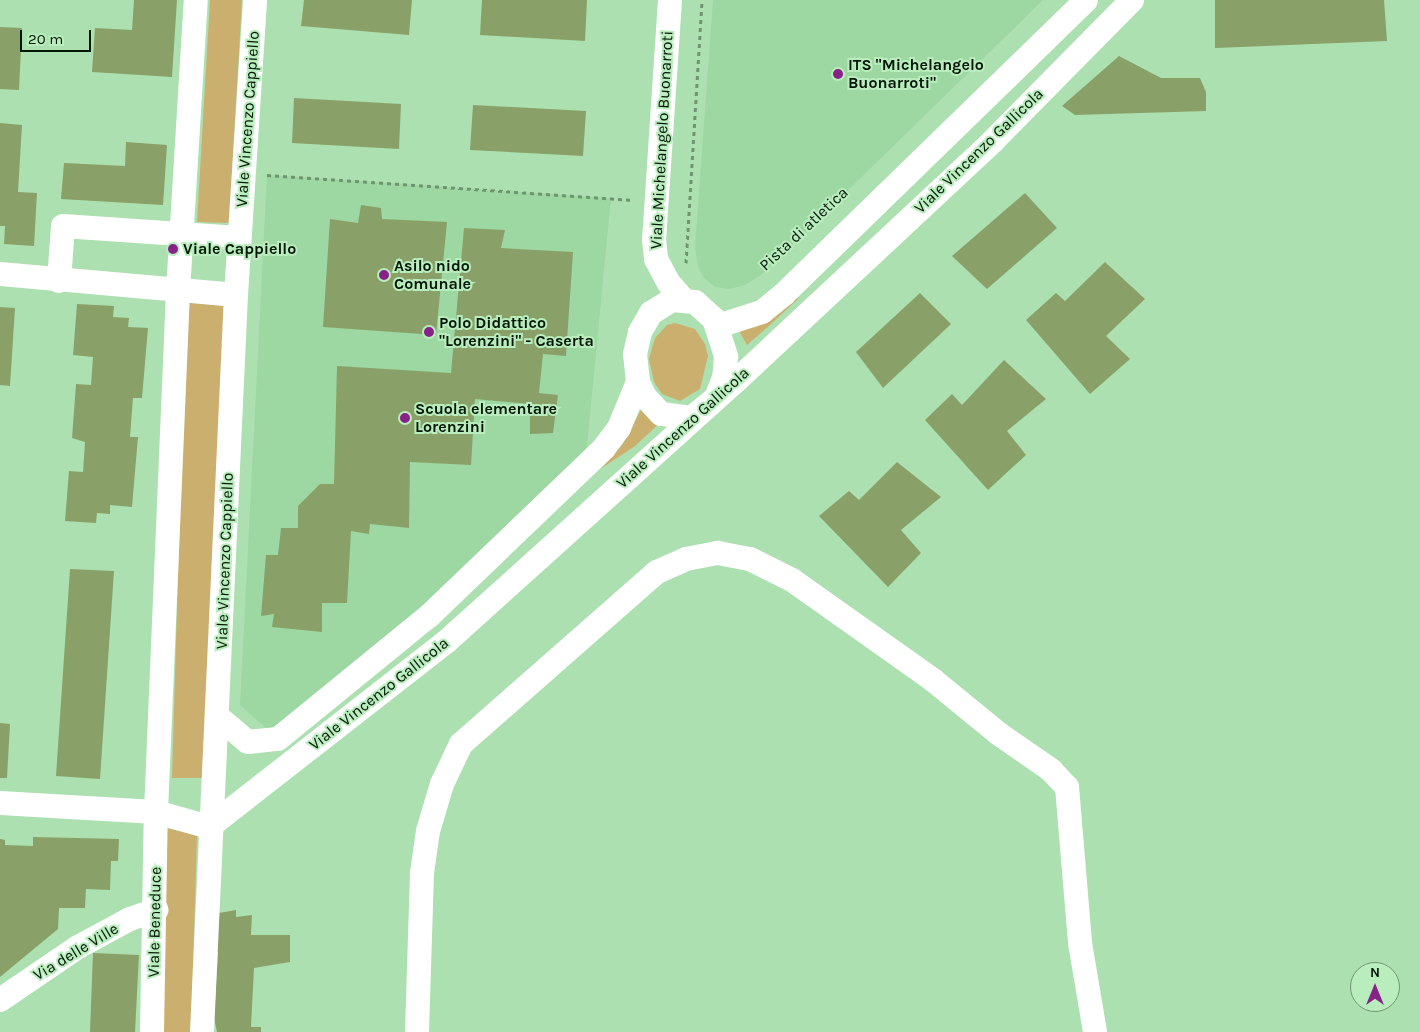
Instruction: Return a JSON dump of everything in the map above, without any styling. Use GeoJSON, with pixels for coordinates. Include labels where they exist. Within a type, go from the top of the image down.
{"type":"FeatureCollection","features":[{"type":"Feature","properties":{"kind":"street"},"geometry":{"type":"LineString","coordinates":[[156,812],[178,290],[196,0]]}},
{"type":"Feature","properties":{"kind":"street","name":"Viale Vincenzo Cappiello"},"geometry":{"type":"LineString","coordinates":[[209,827],[218,717],[236,295],[255,0]]}},
{"type":"Feature","properties":{"kind":"street","name":"Viale Michelangelo Buonarroti"},"geometry":{"type":"LineString","coordinates":[[670,0],[656,201],[656,259],[669,283],[684,300]]}},
{"type":"Feature","properties":{"kind":"street","name":"Viale Vincenzo Gallicola"},"geometry":{"type":"LineString","coordinates":[[718,326],[762,312],[784,294],[1086,0]]}},
{"type":"Feature","properties":{"kind":"street","name":"Viale Vincenzo Gallicola"},"geometry":{"type":"LineString","coordinates":[[209,827],[446,642],[705,407],[993,140],[1132,0]]}},
{"type":"Feature","properties":{"kind":"street"},"geometry":{"type":"LineString","coordinates":[[59,281],[63,226],[239,238]]}},
{"type":"Feature","properties":{"kind":"street"},"geometry":{"type":"LineString","coordinates":[[0,274],[59,281],[236,295]]}},
{"type":"Feature","properties":{"kind":"street","name":"Viale Michelangelo Buonarroti"},"geometry":{"type":"LineString","coordinates":[[672,300],[696,302],[718,326],[726,357],[724,378],[716,398],[691,418],[661,414],[645,397],[638,382],[635,354],[640,332],[651,313],[672,300]]}},
{"type":"Feature","properties":{"kind":"street","name":"Viale Vincenzo Gallicola"},"geometry":{"type":"LineString","coordinates":[[218,717],[248,742],[278,739],[429,616],[604,448],[619,428],[638,382]]}},
{"type":"Feature","properties":{"kind":"street"},"geometry":{"type":"LineString","coordinates":[[417,1032],[422,873],[428,831],[442,784],[461,744],[657,572],[686,559],[718,553],[750,559],[792,580],[933,680],[999,734],[1051,770],[1067,787],[1080,943],[1095,1032]]}},
{"type":"Feature","properties":{"kind":"street"},"geometry":{"type":"LineString","coordinates":[[0,803],[156,812],[209,827],[202,1032]]}},
{"type":"Feature","properties":{"kind":"street","name":"Viale Beneduce"},"geometry":{"type":"LineString","coordinates":[[152,1032],[156,910],[156,812]]}},
{"type":"Feature","properties":{"kind":"street","name":"Via delle Ville"},"geometry":{"type":"LineString","coordinates":[[0,1000],[78,947],[130,919],[156,910]]}},
{"type":"Feature","properties":{"kind":"path"},"geometry":{"type":"LineString","coordinates":[[687,266],[702,0]]}},
{"type":"Feature","properties":{"kind":"path"},"geometry":{"type":"LineString","coordinates":[[245,174],[656,201]]}},
{"type":"Feature","properties":{"kind":"shaded area"},"geometry":{"type":"Polygon","coordinates":[[[210,0],[242,0],[229,223],[197,222],[210,0]]]}},
{"type":"Feature","properties":{"kind":"shaded area","name":"ITS \"Michelangelo Buonarroti\""},"geometry":{"type":"Polygon","coordinates":[[[713,0],[1043,0],[761,275],[745,285],[729,289],[715,287],[704,278],[698,267],[695,247],[713,0]]]}},
{"type":"Feature","properties":{"kind":"shaded area","name":"Polo Didattico \"Lorenzini\" - Caserta"},"geometry":{"type":"Polygon","coordinates":[[[267,175],[611,198],[585,467],[278,739],[240,705],[267,175]]]}},
{"type":"Feature","properties":{"kind":"shaded area"},"geometry":{"type":"Polygon","coordinates":[[[800,297],[771,324],[747,345],[738,329],[800,297]]]}},
{"type":"Feature","properties":{"kind":"shaded area"},"geometry":{"type":"Polygon","coordinates":[[[186,302],[224,306],[203,778],[172,778],[186,302]]]}},
{"type":"Feature","properties":{"kind":"shaded area"},"geometry":{"type":"Polygon","coordinates":[[[675,323],[695,329],[705,344],[708,356],[700,389],[680,401],[662,394],[654,382],[649,359],[655,338],[667,325],[675,323]]]}},
{"type":"Feature","properties":{"kind":"shaded area"},"geometry":{"type":"Polygon","coordinates":[[[642,408],[662,421],[635,446],[602,468],[622,445],[642,408]]]}},
{"type":"Feature","properties":{"kind":"shaded area"},"geometry":{"type":"Polygon","coordinates":[[[166,828],[197,835],[191,1032],[160,1032],[166,828]]]}},
{"type":"Feature","properties":{"kind":"building"},"geometry":{"type":"Polygon","coordinates":[[[134,0],[177,0],[172,77],[92,72],[95,28],[132,30],[134,0]]]}},
{"type":"Feature","properties":{"kind":"building"},"geometry":{"type":"Polygon","coordinates":[[[304,0],[412,0],[409,35],[301,26],[304,0]]]}},
{"type":"Feature","properties":{"kind":"building"},"geometry":{"type":"Polygon","coordinates":[[[482,0],[587,0],[585,41],[480,35],[482,0]]]}},
{"type":"Feature","properties":{"kind":"building"},"geometry":{"type":"Polygon","coordinates":[[[1215,0],[1384,0],[1387,41],[1215,48],[1215,0]]]}},
{"type":"Feature","properties":{"kind":"building"},"geometry":{"type":"Polygon","coordinates":[[[0,27],[22,28],[19,90],[0,89],[0,27]]]}},
{"type":"Feature","properties":{"kind":"building"},"geometry":{"type":"Polygon","coordinates":[[[1119,56],[1161,78],[1200,78],[1206,92],[1206,111],[1075,115],[1062,106],[1119,56]]]}},
{"type":"Feature","properties":{"kind":"building"},"geometry":{"type":"Polygon","coordinates":[[[294,98],[401,104],[399,149],[292,143],[294,98]]]}},
{"type":"Feature","properties":{"kind":"building"},"geometry":{"type":"Polygon","coordinates":[[[473,105],[586,111],[583,156],[470,150],[473,105]]]}},
{"type":"Feature","properties":{"kind":"building"},"geometry":{"type":"Polygon","coordinates":[[[0,123],[22,125],[18,192],[37,193],[34,246],[4,244],[5,226],[0,226],[0,123]]]}},
{"type":"Feature","properties":{"kind":"building"},"geometry":{"type":"Polygon","coordinates":[[[126,142],[167,145],[163,205],[61,199],[64,163],[125,166],[126,142]]]}},
{"type":"Feature","properties":{"kind":"building"},"geometry":{"type":"Polygon","coordinates":[[[1025,193],[1057,228],[987,289],[952,256],[1025,193]]]}},
{"type":"Feature","properties":{"kind":"building","name":"Asilo nido Comunale"},"geometry":{"type":"Polygon","coordinates":[[[361,205],[381,208],[382,219],[447,222],[436,335],[323,327],[330,219],[358,223],[361,205]]]}},
{"type":"Feature","properties":{"kind":"building","name":"Scuola elementare Lorenzini"},"geometry":{"type":"Polygon","coordinates":[[[464,228],[505,230],[501,248],[573,252],[566,356],[543,354],[539,393],[558,395],[553,433],[530,434],[530,404],[475,399],[471,465],[410,462],[409,528],[370,524],[369,534],[351,531],[347,603],[322,603],[322,632],[272,627],[274,614],[261,616],[266,555],[278,555],[281,528],[298,528],[298,506],[320,484],[334,484],[337,366],[451,373],[464,228]]]}},
{"type":"Feature","properties":{"kind":"building"},"geometry":{"type":"Polygon","coordinates":[[[1105,262],[1145,299],[1106,336],[1130,359],[1090,394],[1026,320],[1056,293],[1065,301],[1105,262]]]}},
{"type":"Feature","properties":{"kind":"building"},"geometry":{"type":"Polygon","coordinates":[[[920,293],[951,324],[883,388],[856,352],[920,293]]]}},
{"type":"Feature","properties":{"kind":"building"},"geometry":{"type":"Polygon","coordinates":[[[77,304],[114,306],[113,317],[129,318],[128,327],[148,328],[142,398],[133,398],[130,437],[138,437],[132,507],[110,505],[110,514],[97,513],[96,523],[65,521],[69,471],[83,472],[85,442],[72,438],[76,384],[91,385],[93,357],[73,355],[77,304]]]}},
{"type":"Feature","properties":{"kind":"building"},"geometry":{"type":"Polygon","coordinates":[[[0,307],[15,308],[10,386],[0,385],[0,307]]]}},
{"type":"Feature","properties":{"kind":"building"},"geometry":{"type":"Polygon","coordinates":[[[1004,360],[1046,399],[1007,431],[1026,455],[988,490],[925,420],[952,394],[962,405],[1004,360]]]}},
{"type":"Feature","properties":{"kind":"building"},"geometry":{"type":"Polygon","coordinates":[[[897,462],[941,497],[901,530],[921,553],[888,587],[819,516],[849,491],[859,500],[897,462]]]}},
{"type":"Feature","properties":{"kind":"building"},"geometry":{"type":"Polygon","coordinates":[[[70,569],[114,571],[100,779],[56,776],[70,569]]]}},
{"type":"Feature","properties":{"kind":"building"},"geometry":{"type":"Polygon","coordinates":[[[0,723],[10,724],[7,778],[0,778],[0,723]]]}},
{"type":"Feature","properties":{"kind":"building"},"geometry":{"type":"Polygon","coordinates":[[[33,837],[119,839],[118,861],[111,861],[110,890],[86,889],[85,908],[59,908],[58,929],[0,977],[0,839],[5,840],[5,845],[33,846],[33,837]]]}},
{"type":"Feature","properties":{"kind":"building"},"geometry":{"type":"Polygon","coordinates":[[[236,910],[236,917],[252,915],[251,935],[290,935],[290,962],[254,968],[251,1027],[261,1027],[261,1032],[217,1032],[214,1018],[218,952],[211,948],[219,913],[236,910]]]}},
{"type":"Feature","properties":{"kind":"building"},"geometry":{"type":"Polygon","coordinates":[[[93,953],[139,955],[135,1032],[90,1032],[93,953]]]}},
{"type":"Feature","properties":{"kind":"place","name":"ITS \"Michelangelo Buonarroti\""},"geometry":{"type":"Point","coordinates":[838,74]}},
{"type":"Feature","properties":{"kind":"place","name":"Viale Cappiello"},"geometry":{"type":"Point","coordinates":[173,249]}},
{"type":"Feature","properties":{"kind":"place","name":"Asilo nido Comunale"},"geometry":{"type":"Point","coordinates":[384,275]}},
{"type":"Feature","properties":{"kind":"place","name":"Polo Didattico \"Lorenzini\" - Caserta"},"geometry":{"type":"Point","coordinates":[429,332]}},
{"type":"Feature","properties":{"kind":"place","name":"Scuola elementare Lorenzini"},"geometry":{"type":"Point","coordinates":[405,418]}}]}
